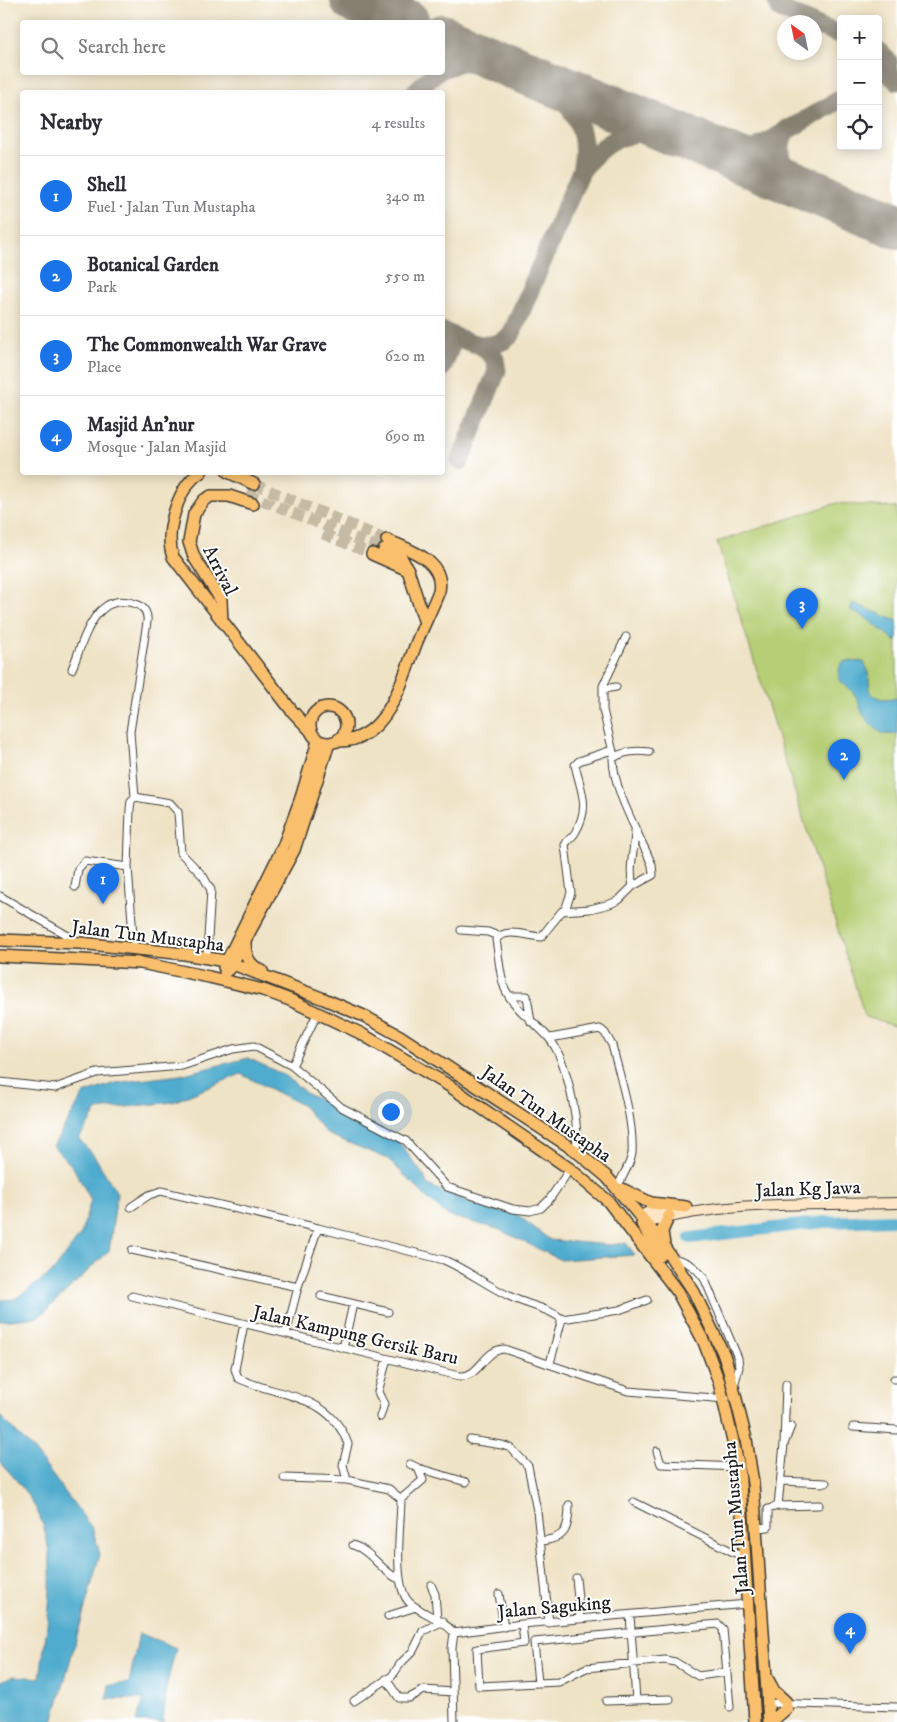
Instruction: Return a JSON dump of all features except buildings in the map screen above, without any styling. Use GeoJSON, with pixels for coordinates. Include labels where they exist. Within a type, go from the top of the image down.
{"type":"FeatureCollection","features":[{"type":"Feature","properties":{"kind":"main road"},"geometry":{"type":"LineString","coordinates":[[197,475],[191,479],[182,494],[172,524],[169,541],[173,556],[292,712],[310,730],[328,742],[361,736],[383,718],[393,700],[439,591],[440,575],[430,562],[385,545],[401,557],[408,570],[425,623]]}},
{"type":"Feature","properties":{"kind":"main road"},"geometry":{"type":"LineString","coordinates":[[234,475],[254,484]]}},
{"type":"Feature","properties":{"kind":"main road","name":"Arrival"},"geometry":{"type":"LineString","coordinates":[[222,621],[221,600],[194,557],[189,542],[194,514],[204,500],[211,496],[250,499]]}},
{"type":"Feature","properties":{"kind":"main road"},"geometry":{"type":"LineString","coordinates":[[372,554],[408,570]]}},
{"type":"Feature","properties":{"kind":"main road"},"geometry":{"type":"LineString","coordinates":[[227,966],[283,847],[301,798],[328,742],[345,731],[345,718],[342,713],[331,707],[325,707],[314,713],[311,718],[310,730]]}},
{"type":"Feature","properties":{"kind":"main road"},"geometry":{"type":"LineString","coordinates":[[186,954],[223,952],[242,937]]}},
{"type":"Feature","properties":{"kind":"main road"},"geometry":{"type":"LineString","coordinates":[[242,937],[245,954],[251,964],[260,971],[288,982],[299,990]]}},
{"type":"Feature","properties":{"kind":"main road","name":"Jalan Tun Mustapha"},"geometry":{"type":"LineString","coordinates":[[0,940],[80,943],[186,954],[299,990],[364,1016],[400,1036],[576,1151],[607,1177],[672,1258],[709,1321],[724,1355],[746,1438],[757,1528],[766,1706],[770,1722]]}},
{"type":"Feature","properties":{"kind":"main road"},"geometry":{"type":"LineString","coordinates":[[0,956],[227,966],[263,990]]}},
{"type":"Feature","properties":{"kind":"main road"},"geometry":{"type":"LineString","coordinates":[[141,963],[263,990],[318,1012],[398,1054],[448,1085],[570,1169],[625,1216],[642,1221],[708,1351],[724,1399],[739,1467],[755,1721]]}},
{"type":"Feature","properties":{"kind":"main road"},"geometry":{"type":"LineString","coordinates":[[607,1177],[632,1196],[651,1203],[686,1207]]}},
{"type":"Feature","properties":{"kind":"main road"},"geometry":{"type":"LineString","coordinates":[[608,1201],[677,1291]]}},
{"type":"Feature","properties":{"kind":"main road","name":"Jalan Kg Jawa"},"geometry":{"type":"LineString","coordinates":[[642,1221],[665,1209],[686,1207],[720,1208],[897,1203]]}},
{"type":"Feature","properties":{"kind":"main road","name":"Jalan Kg Jawa"},"geometry":{"type":"LineString","coordinates":[[642,1221],[720,1208]]}},
{"type":"Feature","properties":{"kind":"main road"},"geometry":{"type":"LineString","coordinates":[[664,1247],[662,1231],[669,1216]]}},
{"type":"Feature","properties":{"kind":"main road"},"geometry":{"type":"LineString","coordinates":[[764,1672],[774,1691],[787,1705],[770,1722]]}},
{"type":"Feature","properties":{"kind":"main road"},"geometry":{"type":"LineString","coordinates":[[753,1694],[766,1706],[755,1721]]}},
{"type":"Feature","properties":{"kind":"street"},"geometry":{"type":"LineString","coordinates":[[72,669],[90,627],[101,609],[113,602],[126,601],[145,610],[148,622],[130,732],[136,797]]}},
{"type":"Feature","properties":{"kind":"street"},"geometry":{"type":"LineString","coordinates":[[461,930],[488,932],[498,936],[506,933],[541,937],[558,914],[565,910],[590,909],[610,904],[619,900],[633,886],[654,873],[617,781],[604,710],[603,689],[610,666],[626,637]]}},
{"type":"Feature","properties":{"kind":"street"},"geometry":{"type":"LineString","coordinates":[[603,689],[616,687]]}},
{"type":"Feature","properties":{"kind":"street"},"geometry":{"type":"LineString","coordinates":[[565,910],[572,893],[565,845],[578,828],[584,802],[583,788],[575,765],[579,761],[613,754],[649,752]]}},
{"type":"Feature","properties":{"kind":"street"},"geometry":{"type":"LineString","coordinates":[[134,949],[128,867],[130,809],[131,801],[136,797],[170,803],[178,812],[181,853],[203,876],[211,890],[207,954]]}},
{"type":"Feature","properties":{"kind":"street"},"geometry":{"type":"LineString","coordinates":[[633,886],[631,863],[635,848],[636,826]]}},
{"type":"Feature","properties":{"kind":"street"},"geometry":{"type":"LineString","coordinates":[[75,887],[78,868],[85,861],[128,867]]}},
{"type":"Feature","properties":{"kind":"street"},"geometry":{"type":"LineString","coordinates":[[0,896],[80,943]]}},
{"type":"Feature","properties":{"kind":"street"},"geometry":{"type":"LineString","coordinates":[[498,936],[496,940],[502,977],[509,996],[531,1022],[550,1038],[558,1053],[576,1113],[578,1131],[576,1151]]}},
{"type":"Feature","properties":{"kind":"street"},"geometry":{"type":"LineString","coordinates":[[509,996],[527,996],[531,1022]]}},
{"type":"Feature","properties":{"kind":"street"},"geometry":{"type":"LineString","coordinates":[[292,1066],[318,1012]]}},
{"type":"Feature","properties":{"kind":"street"},"geometry":{"type":"LineString","coordinates":[[550,1038],[600,1029],[605,1033],[612,1045],[626,1110],[631,1146],[631,1158],[618,1186]]}},
{"type":"Feature","properties":{"kind":"street"},"geometry":{"type":"LineString","coordinates":[[0,1082],[55,1088],[97,1073],[182,1066],[233,1049],[254,1046],[292,1066],[341,1107],[406,1141],[447,1187],[513,1208],[530,1211],[541,1208],[550,1200],[570,1169]]}},
{"type":"Feature","properties":{"kind":"street"},"geometry":{"type":"LineString","coordinates":[[131,1207],[149,1195],[162,1191],[444,1260],[463,1268],[508,1296],[552,1312],[562,1319],[619,1310],[647,1300]]}},
{"type":"Feature","properties":{"kind":"street"},"geometry":{"type":"LineString","coordinates":[[286,1334],[298,1287],[318,1228]]}},
{"type":"Feature","properties":{"kind":"street"},"geometry":{"type":"LineString","coordinates":[[132,1250],[298,1287]]}},
{"type":"Feature","properties":{"kind":"street"},"geometry":{"type":"LineString","coordinates":[[672,1258],[689,1264],[702,1275],[738,1358],[739,1367],[735,1393]]}},
{"type":"Feature","properties":{"kind":"street","name":"Jalan Kampung Gersik Baru"},"geometry":{"type":"LineString","coordinates":[[132,1296],[386,1359],[463,1376],[476,1370],[487,1356],[497,1349],[504,1349],[628,1391],[724,1399],[735,1393]]}},
{"type":"Feature","properties":{"kind":"street"},"geometry":{"type":"LineString","coordinates":[[321,1296],[388,1312]]}},
{"type":"Feature","properties":{"kind":"street"},"geometry":{"type":"LineString","coordinates":[[343,1348],[353,1304]]}},
{"type":"Feature","properties":{"kind":"street"},"geometry":{"type":"LineString","coordinates":[[550,1363],[562,1319]]}},
{"type":"Feature","properties":{"kind":"street"},"geometry":{"type":"LineString","coordinates":[[244,1324],[235,1369],[238,1378],[300,1398],[334,1417],[348,1444],[343,1465],[348,1480]]}},
{"type":"Feature","properties":{"kind":"street"},"geometry":{"type":"LineString","coordinates":[[380,1417],[384,1404],[378,1392],[386,1359]]}},
{"type":"Feature","properties":{"kind":"street"},"geometry":{"type":"LineString","coordinates":[[778,1506],[784,1444],[786,1384]]}},
{"type":"Feature","properties":{"kind":"street"},"geometry":{"type":"LineString","coordinates":[[784,1444],[791,1426]]}},
{"type":"Feature","properties":{"kind":"street"},"geometry":{"type":"LineString","coordinates":[[853,1427],[897,1430]]}},
{"type":"Feature","properties":{"kind":"street"},"geometry":{"type":"LineString","coordinates":[[470,1440],[502,1444],[511,1448],[524,1460],[529,1471],[540,1541],[549,1623]]}},
{"type":"Feature","properties":{"kind":"street"},"geometry":{"type":"LineString","coordinates":[[658,1451],[661,1464],[739,1467]]}},
{"type":"Feature","properties":{"kind":"street"},"geometry":{"type":"LineString","coordinates":[[410,1464],[466,1482]]}},
{"type":"Feature","properties":{"kind":"street"},"geometry":{"type":"LineString","coordinates":[[418,1468],[423,1480],[402,1499],[399,1578],[406,1599],[416,1608],[440,1620],[454,1633],[452,1648],[454,1722]]}},
{"type":"Feature","properties":{"kind":"street"},"geometry":{"type":"LineString","coordinates":[[284,1478],[348,1480],[389,1490],[402,1499]]}},
{"type":"Feature","properties":{"kind":"street"},"geometry":{"type":"LineString","coordinates":[[781,1481],[826,1483]]}},
{"type":"Feature","properties":{"kind":"street"},"geometry":{"type":"LineString","coordinates":[[634,1502],[746,1558]]}},
{"type":"Feature","properties":{"kind":"street"},"geometry":{"type":"LineString","coordinates":[[540,1541],[555,1539],[562,1535],[568,1522],[569,1505]]}},
{"type":"Feature","properties":{"kind":"street"},"geometry":{"type":"LineString","coordinates":[[757,1528],[768,1527],[768,1509],[778,1506],[818,1505]]}},
{"type":"Feature","properties":{"kind":"street"},"geometry":{"type":"LineString","coordinates":[[353,1545],[368,1554],[392,1576],[399,1578]]}},
{"type":"Feature","properties":{"kind":"street"},"geometry":{"type":"LineString","coordinates":[[576,1578],[580,1620]]}},
{"type":"Feature","properties":{"kind":"street"},"geometry":{"type":"LineString","coordinates":[[431,1585],[435,1594],[440,1620]]}},
{"type":"Feature","properties":{"kind":"street"},"geometry":{"type":"LineString","coordinates":[[499,1594],[504,1626]]}},
{"type":"Feature","properties":{"kind":"street","name":"Jalan Saguking"},"geometry":{"type":"LineString","coordinates":[[454,1633],[522,1624],[747,1604]]}},
{"type":"Feature","properties":{"kind":"street"},"geometry":{"type":"LineString","coordinates":[[388,1616],[416,1608]]}},
{"type":"Feature","properties":{"kind":"street"},"geometry":{"type":"LineString","coordinates":[[630,1615],[635,1664],[636,1700]]}},
{"type":"Feature","properties":{"kind":"street"},"geometry":{"type":"LineString","coordinates":[[354,1701],[392,1676],[413,1651],[423,1631],[440,1620]]}},
{"type":"Feature","properties":{"kind":"street"},"geometry":{"type":"LineString","coordinates":[[522,1624],[524,1643]]}},
{"type":"Feature","properties":{"kind":"street"},"geometry":{"type":"LineString","coordinates":[[727,1672],[698,1676],[669,1661],[586,1668],[564,1681],[482,1687],[478,1682],[477,1649],[632,1631],[721,1626],[727,1672],[730,1706]]}},
{"type":"Feature","properties":{"kind":"street"},"geometry":{"type":"LineString","coordinates":[[534,1642],[538,1683]]}},
{"type":"Feature","properties":{"kind":"street"},"geometry":{"type":"LineString","coordinates":[[386,1679],[399,1698],[409,1698],[424,1690],[442,1693],[454,1692]]}},
{"type":"Feature","properties":{"kind":"street"},"geometry":{"type":"LineString","coordinates":[[606,1701],[670,1699]]}},
{"type":"Feature","properties":{"kind":"street"},"geometry":{"type":"LineString","coordinates":[[766,1706],[897,1707]]}},
{"type":"Feature","properties":{"kind":"green space"},"geometry":{"type":"Polygon","coordinates":[[[837,503],[897,508],[897,1027],[865,1017],[717,542],[837,503]]]}},
{"type":"Feature","properties":{"kind":"water"},"geometry":{"type":"Polygon","coordinates":[[[853,603],[897,621],[897,642],[863,616],[850,610],[853,603]]]}},
{"type":"Feature","properties":{"kind":"water"},"geometry":{"type":"Polygon","coordinates":[[[846,661],[864,662],[868,670],[872,695],[882,699],[897,698],[897,734],[882,733],[864,716],[856,697],[840,680],[839,671],[841,664],[846,661]]]}},
{"type":"Feature","properties":{"kind":"water"},"geometry":{"type":"Polygon","coordinates":[[[248,1058],[286,1076],[307,1094],[328,1104],[348,1119],[380,1128],[398,1141],[424,1176],[427,1184],[432,1187],[492,1211],[515,1213],[550,1240],[611,1245],[626,1243],[635,1255],[561,1260],[498,1229],[449,1216],[432,1203],[388,1159],[327,1134],[302,1105],[241,1074],[173,1102],[97,1110],[79,1139],[95,1157],[117,1193],[109,1251],[39,1317],[0,1321],[0,1300],[15,1299],[53,1272],[81,1234],[91,1200],[73,1167],[53,1146],[84,1094],[115,1083],[180,1075],[248,1058]]]}},
{"type":"Feature","properties":{"kind":"water"},"geometry":{"type":"Polygon","coordinates":[[[0,1416],[32,1448],[92,1528],[100,1554],[53,1722],[0,1722],[0,1681],[14,1676],[40,1678],[48,1621],[50,1561],[40,1516],[25,1491],[0,1462],[0,1416]]]}},
{"type":"Feature","properties":{"kind":"water"},"geometry":{"type":"Polygon","coordinates":[[[139,1633],[176,1648],[167,1684],[163,1722],[136,1722],[144,1699],[107,1699],[109,1685],[129,1683],[139,1633]]]}},
{"type":"Feature","properties":{"kind":"waterway"},"geometry":{"type":"LineString","coordinates":[[690,1238],[825,1222],[897,1220]]}},
{"type":"Feature","properties":{"kind":"taxiway"},"geometry":{"type":"LineString","coordinates":[[776,0],[780,9],[794,15]]}},
{"type":"Feature","properties":{"kind":"taxiway"},"geometry":{"type":"LineString","coordinates":[[368,6],[386,20]]}},
{"type":"Feature","properties":{"kind":"taxiway"},"geometry":{"type":"LineString","coordinates":[[822,27],[837,33]]}},
{"type":"Feature","properties":{"kind":"taxiway"},"geometry":{"type":"LineString","coordinates":[[882,55],[888,61],[890,75],[897,81]]}},
{"type":"Feature","properties":{"kind":"taxiway"},"geometry":{"type":"LineString","coordinates":[[445,68],[466,60],[496,59]]}},
{"type":"Feature","properties":{"kind":"taxiway"},"geometry":{"type":"LineString","coordinates":[[417,90],[433,75]]}},
{"type":"Feature","properties":{"kind":"taxiway"},"geometry":{"type":"LineString","coordinates":[[445,332],[469,342],[486,345],[503,341],[511,335],[581,171],[583,143],[581,130],[576,118],[561,97],[541,78]]}},
{"type":"Feature","properties":{"kind":"taxiway"},"geometry":{"type":"LineString","coordinates":[[718,152],[735,154],[755,149],[837,101]]}},
{"type":"Feature","properties":{"kind":"taxiway"},"geometry":{"type":"LineString","coordinates":[[786,129],[781,150],[784,166],[789,173],[813,191]]}},
{"type":"Feature","properties":{"kind":"taxiway"},"geometry":{"type":"LineString","coordinates":[[582,170],[602,148],[624,136],[648,132],[677,135]]}},
{"type":"Feature","properties":{"kind":"taxiway"},"geometry":{"type":"LineString","coordinates":[[445,339],[450,348],[445,360]]}},
{"type":"Feature","properties":{"kind":"taxiway"},"geometry":{"type":"LineString","coordinates":[[460,461],[497,371],[495,359],[482,346]]}},
{"type":"Feature","properties":{"kind":"runway"},"geometry":{"type":"LineString","coordinates":[[353,0],[402,20]]}},
{"type":"Feature","properties":{"kind":"runway"},"geometry":{"type":"LineString","coordinates":[[445,38],[897,226]]}},
{"type":"Feature","properties":{"kind":"tunnel"},"geometry":{"type":"LineString","coordinates":[[254,484],[387,540]]}},
{"type":"Feature","properties":{"kind":"tunnel"},"geometry":{"type":"LineString","coordinates":[[247,494],[384,550]]}},
{"type":"Feature","properties":{"kind":"tunnel"},"geometry":{"type":"LineString","coordinates":[[323,534],[372,554]]}},
{"type":"Feature","properties":{"kind":"place","name":"The Commonwealth War Grave"},"geometry":{"type":"Point","coordinates":[802,629]}},
{"type":"Feature","properties":{"kind":"place","name":"Botanical Garden"},"geometry":{"type":"Point","coordinates":[844,780]}},
{"type":"Feature","properties":{"kind":"place","name":"Shell"},"geometry":{"type":"Point","coordinates":[103,904]}},
{"type":"Feature","properties":{"kind":"place","name":"Masjid An'nur"},"geometry":{"type":"Point","coordinates":[850,1654]}}]}
